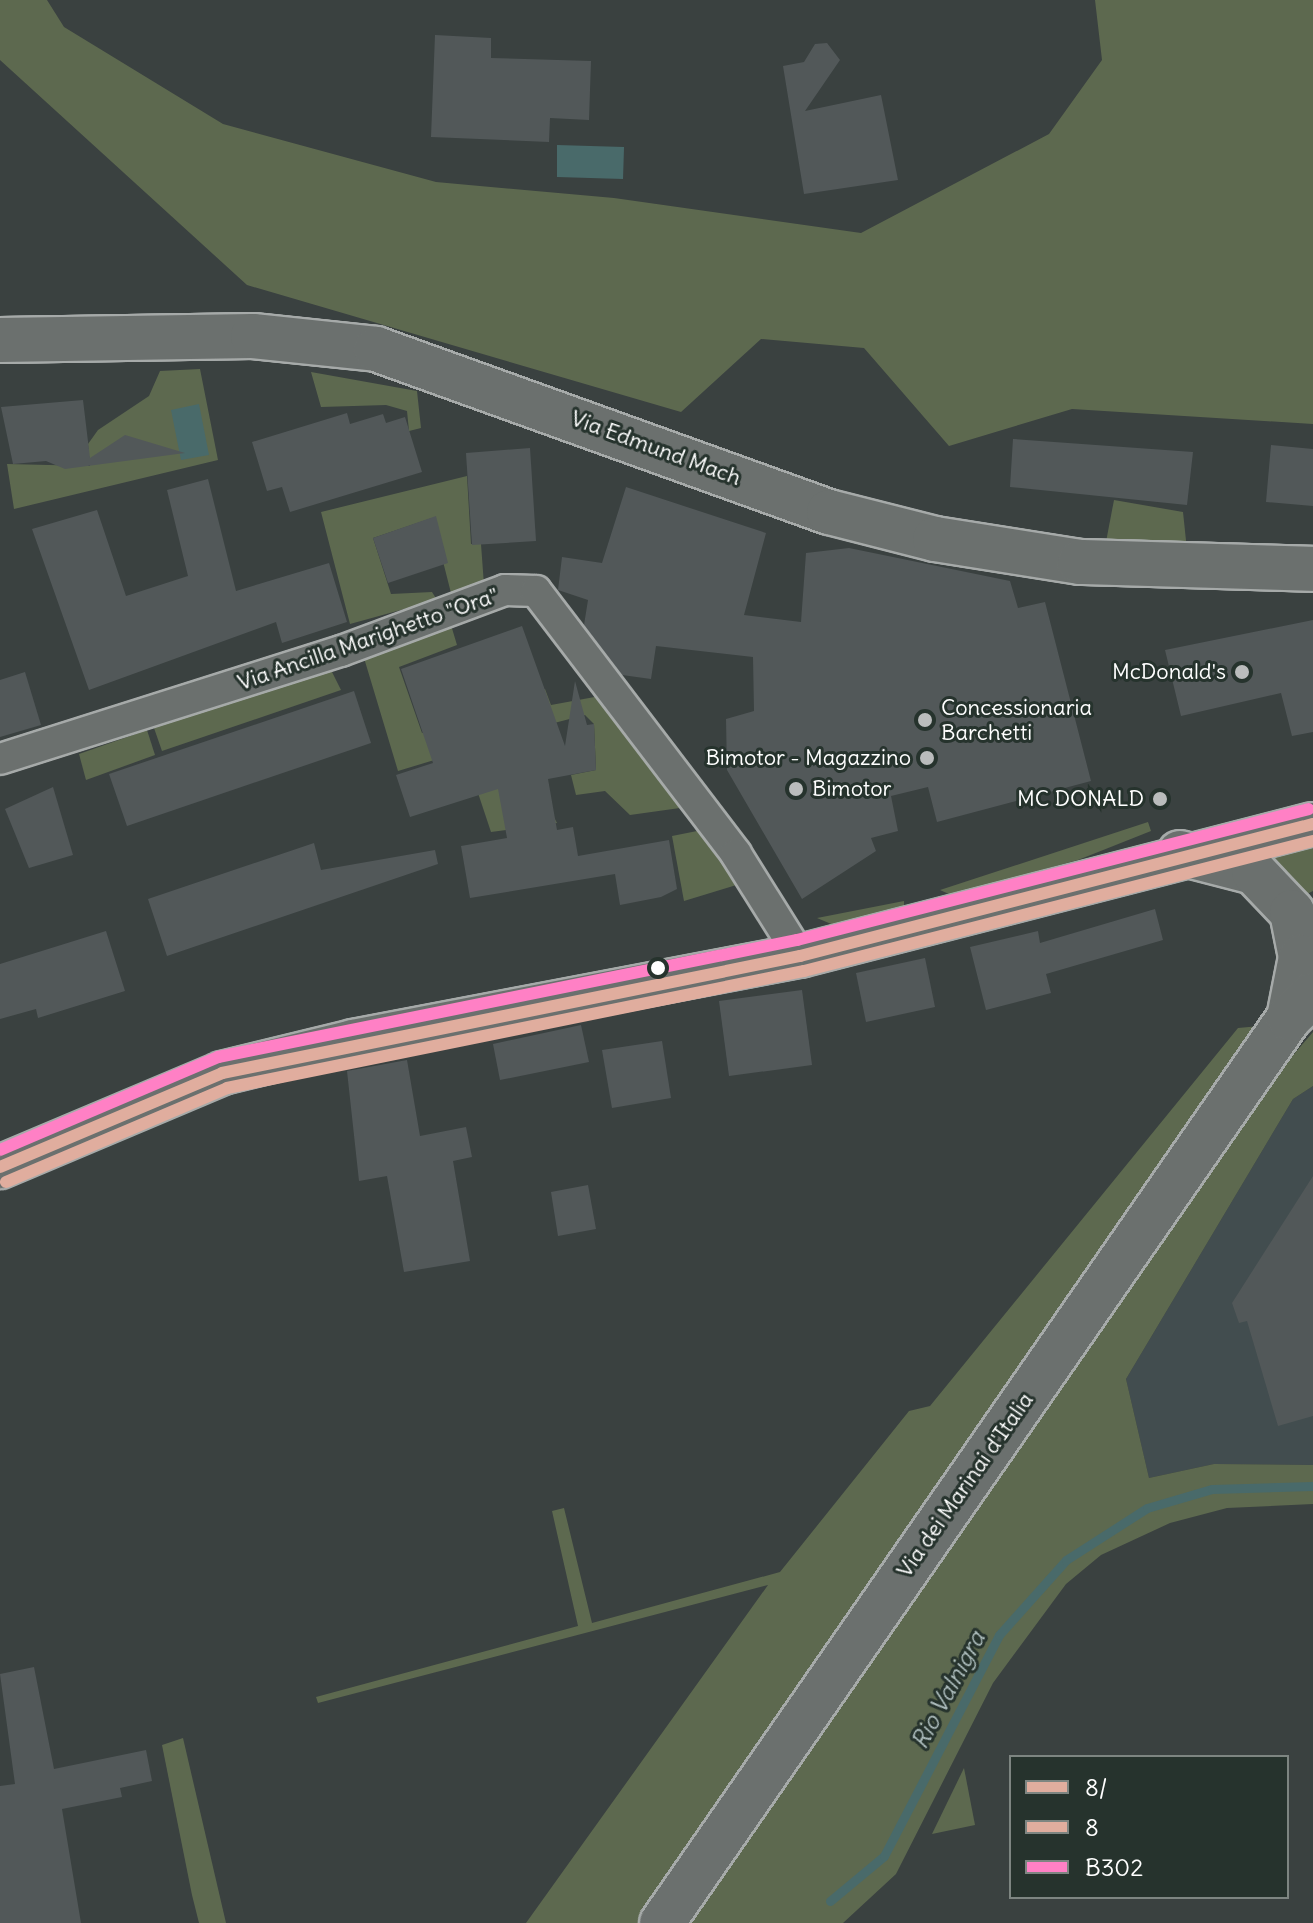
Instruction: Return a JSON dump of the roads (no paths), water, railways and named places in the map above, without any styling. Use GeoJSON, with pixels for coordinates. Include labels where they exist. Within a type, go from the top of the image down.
{"type":"FeatureCollection","features":[{"type":"Feature","properties":{"kind":"main road","name":"Via Edmund Mach"},"geometry":{"type":"LineString","coordinates":[[0,340],[253,336],[376,349],[829,512],[935,539],[1080,562],[1313,569]]}},
{"type":"Feature","properties":{"kind":"main road"},"geometry":{"type":"LineString","coordinates":[[0,1167],[222,1073],[353,1041],[800,956],[1180,853],[1313,824]]}},
{"type":"Feature","properties":{"kind":"main road"},"geometry":{"type":"LineString","coordinates":[[1180,853],[1254,872],[1292,912],[1301,957],[1296,1019]]}},
{"type":"Feature","properties":{"kind":"main road","name":"Via dei Marinai d'Italia"},"geometry":{"type":"LineString","coordinates":[[662,1923],[1296,1019]]}},
{"type":"Feature","properties":{"kind":"street","name":"Via Ancilla Marighetto \"Ora\""},"geometry":{"type":"LineString","coordinates":[[0,759],[341,651],[505,590],[536,591],[736,854],[800,956]]}},
{"type":"Feature","properties":{"kind":"water"},"geometry":{"type":"Polygon","coordinates":[[[557,145],[624,147],[623,179],[557,177],[557,145]]]}},
{"type":"Feature","properties":{"kind":"water"},"geometry":{"type":"Polygon","coordinates":[[[199,404],[209,455],[181,460],[171,410],[199,404]]]}},
{"type":"Feature","properties":{"kind":"waterway","name":"Rio Valnigra"},"geometry":{"type":"LineString","coordinates":[[830,1901],[884,1856],[999,1635],[1066,1560],[1147,1508],[1212,1489],[1313,1486]]}},
{"type":"Feature","properties":{"kind":"place","name":"McDonald's"},"geometry":{"type":"Point","coordinates":[1242,672]}},
{"type":"Feature","properties":{"kind":"place","name":"Concessionaria Barchetti"},"geometry":{"type":"Point","coordinates":[925,720]}},
{"type":"Feature","properties":{"kind":"place","name":"Bimotor - Magazzino"},"geometry":{"type":"Point","coordinates":[927,758]}},
{"type":"Feature","properties":{"kind":"place","name":"Bimotor"},"geometry":{"type":"Point","coordinates":[796,789]}},
{"type":"Feature","properties":{"kind":"place","name":"MC DONALD"},"geometry":{"type":"Point","coordinates":[1160,799]}}]}
